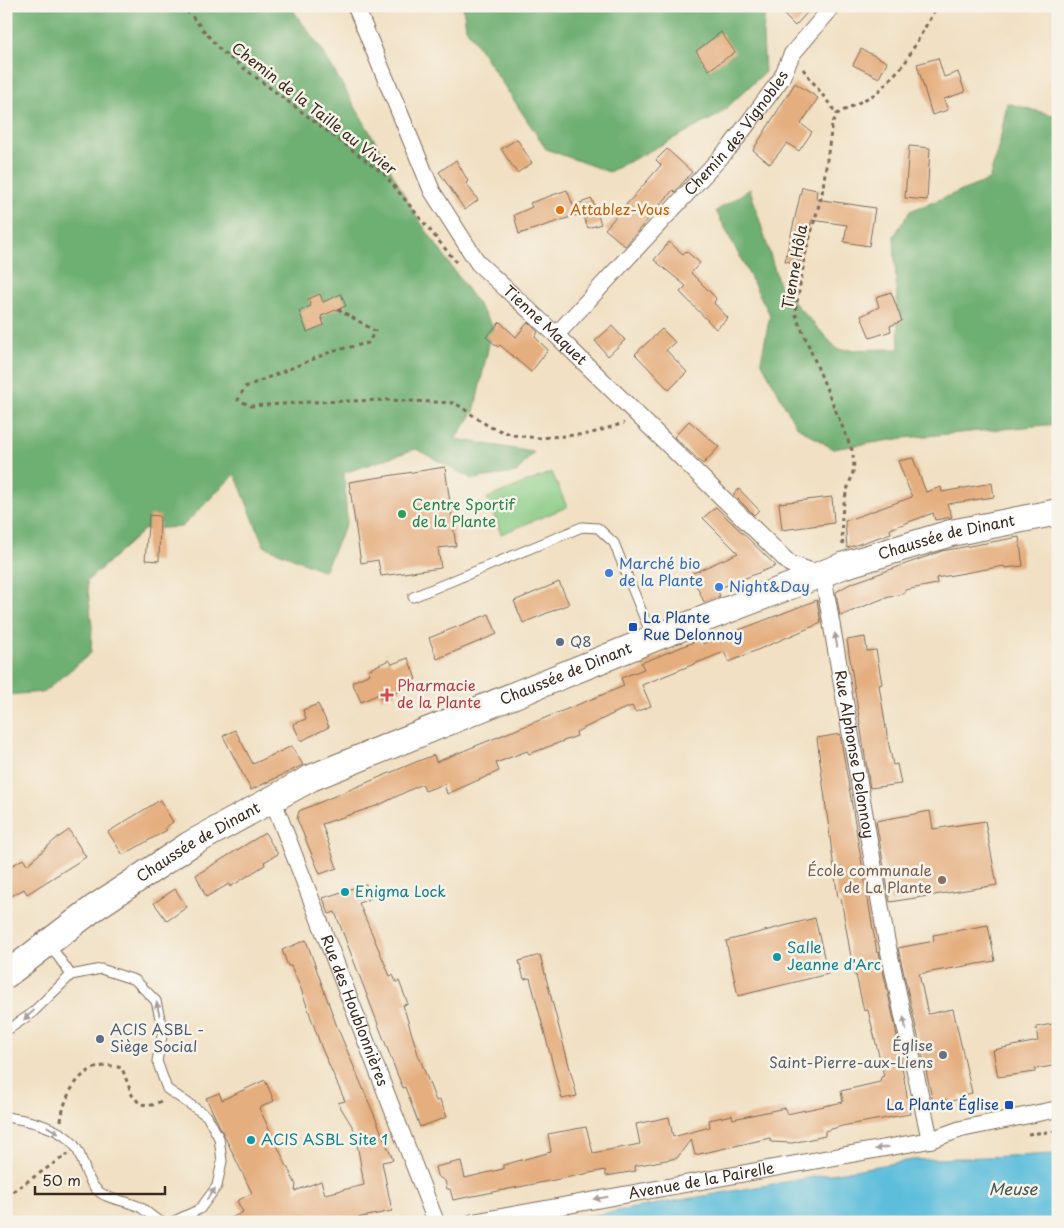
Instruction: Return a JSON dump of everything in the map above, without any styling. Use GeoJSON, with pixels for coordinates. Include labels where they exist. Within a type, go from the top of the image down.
{"type":"FeatureCollection","features":[{"type":"Feature","properties":{"kind":"main road","name":"Chaussée de Dinant"},"geometry":{"type":"LineString","coordinates":[[6,975],[94,908],[189,845],[311,778],[652,639],[834,570],[951,532],[1058,512]]}},
{"type":"Feature","properties":{"kind":"street","name":"Tienne Maquet"},"geometry":{"type":"LineString","coordinates":[[356,7],[432,191],[478,263],[556,335],[790,564],[834,570]]}},
{"type":"Feature","properties":{"kind":"street","name":"Chemin des Vignobles"},"geometry":{"type":"LineString","coordinates":[[556,335],[731,146],[781,79],[792,54],[828,12]]}},
{"type":"Feature","properties":{"kind":"street","name":"Rue Alphonse Delonnoy"},"geometry":{"type":"LineString","coordinates":[[834,570],[886,938],[930,1140]]}},
{"type":"Feature","properties":{"kind":"street","name":"Rue des Houblonnières"},"geometry":{"type":"LineString","coordinates":[[272,798],[436,1222]]}},
{"type":"Feature","properties":{"kind":"street","name":"Avenue de la Pairelle"},"geometry":{"type":"LineString","coordinates":[[473,1222],[930,1140],[961,1129],[1058,1109]]}},
{"type":"Feature","properties":{"kind":"lane"},"geometry":{"type":"LineString","coordinates":[[413,597],[582,527],[598,528],[614,544],[652,639]]}},
{"type":"Feature","properties":{"kind":"lane"},"geometry":{"type":"LineString","coordinates":[[48,943],[71,975]]}},
{"type":"Feature","properties":{"kind":"lane"},"geometry":{"type":"LineString","coordinates":[[6,1031],[31,1014],[71,975],[101,970],[135,980],[156,1001],[163,1031],[157,1061],[167,1089],[207,1116],[219,1138],[222,1161],[217,1186],[200,1209],[172,1222]]}},
{"type":"Feature","properties":{"kind":"lane"},"geometry":{"type":"LineString","coordinates":[[6,1117],[44,1125],[60,1134],[76,1148],[95,1188],[118,1200],[142,1208],[155,1219],[162,1222]]}},
{"type":"Feature","properties":{"kind":"path","name":"Chemin de la Taille au Vivier"},"geometry":{"type":"LineString","coordinates":[[180,6],[190,14],[221,50],[384,174],[457,263]]}},
{"type":"Feature","properties":{"kind":"path"},"geometry":{"type":"LineString","coordinates":[[792,54],[837,114],[877,93],[905,63],[936,6]]}},
{"type":"Feature","properties":{"kind":"path","name":"Tienne Hôla"},"geometry":{"type":"LineString","coordinates":[[834,570],[845,496],[856,468],[852,450],[795,314],[806,251],[822,194],[832,125],[837,114]]}},
{"type":"Feature","properties":{"kind":"path"},"geometry":{"type":"LineString","coordinates":[[338,309],[375,331],[368,342],[333,351],[245,387],[238,400],[251,406],[388,400],[455,403],[490,427],[513,435],[538,438],[590,434],[641,418]]}},
{"type":"Feature","properties":{"kind":"path"},"geometry":{"type":"LineString","coordinates":[[60,1134],[64,1104],[70,1089],[92,1068],[108,1065],[122,1068],[132,1095],[140,1104],[154,1105],[172,1093]]}},
{"type":"Feature","properties":{"kind":"path"},"geometry":{"type":"LineString","coordinates":[[6,1196],[44,1173],[76,1148]]}},
{"type":"Feature","properties":{"kind":"green space"},"geometry":{"type":"Polygon","coordinates":[[[6,6],[290,6],[322,50],[378,146],[414,213],[493,326],[474,412],[455,439],[534,452],[516,473],[472,479],[416,449],[344,473],[347,522],[324,571],[264,546],[235,474],[182,527],[145,529],[87,581],[92,626],[91,653],[44,692],[6,695],[6,6]]]}},
{"type":"Feature","properties":{"kind":"green space"},"geometry":{"type":"Polygon","coordinates":[[[463,6],[765,6],[763,37],[765,72],[719,115],[609,172],[546,149],[466,28],[463,6]]]}},
{"type":"Feature","properties":{"kind":"green space"},"geometry":{"type":"Polygon","coordinates":[[[1007,103],[1052,115],[1058,111],[1058,424],[904,438],[833,449],[796,426],[761,361],[770,315],[716,211],[750,189],[780,287],[838,350],[899,349],[894,236],[910,211],[989,180],[1000,141],[1007,103]]]}},
{"type":"Feature","properties":{"kind":"green space"},"geometry":{"type":"Polygon","coordinates":[[[552,472],[567,507],[501,534],[487,498],[552,472]]]}},
{"type":"Feature","properties":{"kind":"water","name":"Meuse"},"geometry":{"type":"Polygon","coordinates":[[[1058,1154],[1058,1222],[554,1222],[912,1160],[1058,1154]]]}},
{"type":"Feature","properties":{"kind":"building"},"geometry":{"type":"Polygon","coordinates":[[[775,6],[813,6],[795,26],[775,6]]]}},
{"type":"Feature","properties":{"kind":"building"},"geometry":{"type":"Polygon","coordinates":[[[721,32],[735,52],[709,70],[696,51],[721,32]]]}},
{"type":"Feature","properties":{"kind":"building"},"geometry":{"type":"Polygon","coordinates":[[[861,49],[887,62],[879,78],[853,65],[861,49]]]}},
{"type":"Feature","properties":{"kind":"building"},"geometry":{"type":"Polygon","coordinates":[[[938,58],[944,77],[958,72],[965,92],[944,99],[948,110],[932,115],[917,64],[938,58]]]}},
{"type":"Feature","properties":{"kind":"building"},"geometry":{"type":"Polygon","coordinates":[[[795,83],[818,98],[801,124],[812,132],[799,151],[787,143],[770,164],[753,150],[795,83]]]}},
{"type":"Feature","properties":{"kind":"building"},"geometry":{"type":"Polygon","coordinates":[[[517,139],[532,163],[517,173],[501,149],[517,139]]]}},
{"type":"Feature","properties":{"kind":"building"},"geometry":{"type":"Polygon","coordinates":[[[909,146],[930,148],[927,200],[905,198],[909,146]]]}},
{"type":"Feature","properties":{"kind":"building"},"geometry":{"type":"Polygon","coordinates":[[[667,149],[692,172],[675,192],[673,190],[625,246],[605,229],[661,165],[656,160],[667,149]]]}},
{"type":"Feature","properties":{"kind":"building"},"geometry":{"type":"Polygon","coordinates":[[[456,160],[468,181],[466,183],[478,200],[465,210],[439,172],[456,160]]]}},
{"type":"Feature","properties":{"kind":"building"},"geometry":{"type":"Polygon","coordinates":[[[802,187],[817,190],[816,199],[875,208],[869,246],[844,242],[847,225],[812,220],[799,264],[785,261],[802,187]]]}},
{"type":"Feature","properties":{"kind":"building","name":"Attablez-Vous"},"geometry":{"type":"Polygon","coordinates":[[[567,190],[577,215],[519,234],[514,215],[532,207],[530,203],[567,190]]]}},
{"type":"Feature","properties":{"kind":"building"},"geometry":{"type":"Polygon","coordinates":[[[592,199],[601,224],[588,228],[577,204],[592,199]]]}},
{"type":"Feature","properties":{"kind":"building"},"geometry":{"type":"Polygon","coordinates":[[[669,242],[683,254],[686,251],[700,263],[691,273],[716,298],[714,303],[728,318],[716,329],[680,292],[686,286],[654,260],[669,242]]]}},
{"type":"Feature","properties":{"kind":"building"},"geometry":{"type":"Polygon","coordinates":[[[891,292],[902,321],[890,326],[891,331],[870,338],[861,316],[879,307],[876,297],[891,292]]]}},
{"type":"Feature","properties":{"kind":"building"},"geometry":{"type":"Polygon","coordinates":[[[320,294],[323,302],[341,294],[346,306],[321,316],[324,325],[307,332],[299,311],[311,306],[308,299],[320,294]]]}},
{"type":"Feature","properties":{"kind":"building"},"geometry":{"type":"Polygon","coordinates":[[[500,322],[516,337],[528,322],[538,332],[535,337],[548,350],[531,372],[500,345],[498,347],[486,337],[500,322]]]}},
{"type":"Feature","properties":{"kind":"building"},"geometry":{"type":"Polygon","coordinates":[[[612,326],[625,340],[608,356],[595,341],[612,326]]]}},
{"type":"Feature","properties":{"kind":"building"},"geometry":{"type":"Polygon","coordinates":[[[662,329],[675,342],[666,350],[687,372],[669,390],[635,354],[662,329]]]}},
{"type":"Feature","properties":{"kind":"building"},"geometry":{"type":"Polygon","coordinates":[[[689,421],[719,447],[703,464],[674,437],[689,421]]]}},
{"type":"Feature","properties":{"kind":"building"},"geometry":{"type":"Polygon","coordinates":[[[913,458],[926,492],[941,487],[942,492],[992,483],[994,497],[947,504],[952,517],[935,520],[933,513],[890,529],[891,533],[847,548],[845,521],[912,497],[898,461],[913,458]]]}},
{"type":"Feature","properties":{"kind":"building","name":"Centre Sportif de la Plante"},"geometry":{"type":"Polygon","coordinates":[[[445,467],[456,546],[438,548],[441,568],[381,576],[378,560],[361,563],[349,482],[445,467]]]}},
{"type":"Feature","properties":{"kind":"building"},"geometry":{"type":"Polygon","coordinates":[[[739,489],[759,510],[754,515],[733,494],[739,489]]]}},
{"type":"Feature","properties":{"kind":"building"},"geometry":{"type":"Polygon","coordinates":[[[832,497],[834,523],[782,530],[779,503],[832,497]]]}},
{"type":"Feature","properties":{"kind":"building"},"geometry":{"type":"Polygon","coordinates":[[[716,507],[776,566],[717,589],[720,596],[704,602],[691,574],[738,553],[703,518],[716,507]]]}},
{"type":"Feature","properties":{"kind":"building"},"geometry":{"type":"Polygon","coordinates":[[[149,515],[160,516],[159,561],[145,560],[149,515]]]}},
{"type":"Feature","properties":{"kind":"building"},"geometry":{"type":"Polygon","coordinates":[[[1019,537],[1023,566],[1005,568],[1004,566],[936,578],[937,584],[905,590],[905,593],[882,599],[840,616],[836,592],[850,584],[942,551],[1019,537]]]}},
{"type":"Feature","properties":{"kind":"building"},"geometry":{"type":"Polygon","coordinates":[[[559,582],[569,604],[523,623],[514,601],[559,582]]]}},
{"type":"Feature","properties":{"kind":"building"},"geometry":{"type":"Polygon","coordinates":[[[817,600],[821,623],[729,662],[724,652],[642,685],[651,706],[635,712],[632,706],[621,710],[576,732],[577,736],[529,754],[527,751],[496,763],[499,771],[447,794],[444,784],[425,791],[422,784],[379,805],[322,824],[337,868],[320,874],[297,819],[299,811],[434,755],[436,762],[624,686],[621,678],[644,669],[641,663],[701,639],[703,644],[817,600]]]}},
{"type":"Feature","properties":{"kind":"building"},"geometry":{"type":"Polygon","coordinates":[[[489,614],[497,634],[437,659],[429,638],[489,614]]]}},
{"type":"Feature","properties":{"kind":"building"},"geometry":{"type":"Polygon","coordinates":[[[865,637],[867,651],[876,650],[882,684],[879,685],[887,735],[893,765],[897,764],[901,784],[870,788],[847,640],[865,637]]]}},
{"type":"Feature","properties":{"kind":"building"},"geometry":{"type":"Polygon","coordinates":[[[408,658],[416,679],[400,686],[401,690],[381,699],[379,694],[361,702],[352,682],[370,674],[368,670],[389,660],[392,664],[408,658]]]}},
{"type":"Feature","properties":{"kind":"building"},"geometry":{"type":"Polygon","coordinates":[[[318,704],[329,727],[301,741],[293,724],[306,719],[303,710],[318,704]]]}},
{"type":"Feature","properties":{"kind":"building"},"geometry":{"type":"Polygon","coordinates":[[[235,730],[253,764],[292,746],[303,765],[251,790],[223,736],[235,730]]]}},
{"type":"Feature","properties":{"kind":"building"},"geometry":{"type":"Polygon","coordinates":[[[840,734],[877,953],[879,952],[895,1025],[910,1114],[842,1126],[825,1131],[825,1136],[792,1143],[771,1142],[770,1138],[695,1155],[691,1139],[677,1158],[634,1166],[636,1171],[606,1176],[605,1170],[453,1200],[450,1189],[447,1189],[445,1181],[437,1176],[435,1167],[461,1161],[465,1178],[503,1169],[503,1165],[551,1152],[548,1134],[586,1127],[593,1153],[640,1144],[636,1124],[669,1117],[673,1137],[710,1127],[709,1120],[732,1115],[733,1119],[785,1108],[787,1114],[843,1102],[841,1091],[880,1082],[881,1077],[884,1076],[868,1010],[864,1011],[856,975],[854,975],[841,898],[838,899],[817,738],[840,734]]]}},
{"type":"Feature","properties":{"kind":"building"},"geometry":{"type":"Polygon","coordinates":[[[160,800],[173,822],[165,828],[167,830],[123,855],[108,832],[160,800]]]}},
{"type":"Feature","properties":{"kind":"building"},"geometry":{"type":"Polygon","coordinates":[[[930,811],[933,829],[985,821],[997,885],[890,902],[876,821],[930,811]]]}},
{"type":"Feature","properties":{"kind":"building"},"geometry":{"type":"Polygon","coordinates":[[[69,830],[86,857],[27,894],[24,889],[6,899],[6,869],[23,859],[27,865],[69,830]]]}},
{"type":"Feature","properties":{"kind":"building"},"geometry":{"type":"Polygon","coordinates":[[[265,833],[278,854],[264,862],[265,865],[230,887],[229,884],[206,897],[196,875],[265,833]]]}},
{"type":"Feature","properties":{"kind":"building"},"geometry":{"type":"Polygon","coordinates":[[[366,884],[371,898],[359,903],[390,976],[393,975],[396,982],[399,981],[408,1004],[403,1005],[418,1054],[436,1101],[440,1100],[447,1117],[420,1127],[405,1087],[403,1088],[396,1071],[335,912],[329,914],[323,898],[366,884]]]}},
{"type":"Feature","properties":{"kind":"building"},"geometry":{"type":"Polygon","coordinates":[[[175,889],[187,907],[167,921],[154,903],[175,889]]]}},
{"type":"Feature","properties":{"kind":"building","name":"Salle Jeanne d'Arc"},"geometry":{"type":"Polygon","coordinates":[[[815,918],[828,974],[738,996],[726,941],[815,918]]]}},
{"type":"Feature","properties":{"kind":"building"},"geometry":{"type":"Polygon","coordinates":[[[988,925],[995,961],[919,974],[928,1014],[953,1009],[972,1093],[959,1096],[960,1099],[947,1102],[946,1099],[933,1102],[898,948],[934,941],[933,935],[988,925]]]}},
{"type":"Feature","properties":{"kind":"building"},"geometry":{"type":"Polygon","coordinates":[[[306,940],[336,1024],[393,1160],[382,1162],[392,1211],[337,1222],[223,1222],[243,1212],[237,1201],[252,1193],[206,1098],[219,1093],[222,1100],[265,1080],[274,1101],[259,1108],[296,1185],[295,1191],[321,1181],[325,1194],[364,1185],[355,1131],[338,1103],[345,1101],[322,1049],[301,989],[291,966],[288,966],[282,950],[306,940]]]}},
{"type":"Feature","properties":{"kind":"building"},"geometry":{"type":"Polygon","coordinates":[[[540,955],[577,1096],[562,1099],[530,978],[524,979],[519,961],[540,955]]]}},
{"type":"Feature","properties":{"kind":"building"},"geometry":{"type":"Polygon","coordinates":[[[1058,1023],[1058,1065],[1035,1069],[1035,1072],[998,1077],[993,1050],[1038,1041],[1036,1027],[1058,1023]]]}},
{"type":"Feature","properties":{"kind":"place","name":"Attablez-Vous"},"geometry":{"type":"Point","coordinates":[560,210]}},
{"type":"Feature","properties":{"kind":"place","name":"Centre Sportif de la Plante"},"geometry":{"type":"Point","coordinates":[402,514]}},
{"type":"Feature","properties":{"kind":"place","name":"Marché bio de la Plante"},"geometry":{"type":"Point","coordinates":[609,573]}},
{"type":"Feature","properties":{"kind":"place","name":"Night&Day"},"geometry":{"type":"Point","coordinates":[719,587]}},
{"type":"Feature","properties":{"kind":"place","name":"La Plante Rue Delonnoy"},"geometry":{"type":"Point","coordinates":[633,627]}},
{"type":"Feature","properties":{"kind":"place","name":"Q8"},"geometry":{"type":"Point","coordinates":[560,642]}},
{"type":"Feature","properties":{"kind":"place","name":"Pharmacie de la Plante"},"geometry":{"type":"Point","coordinates":[387,695]}},
{"type":"Feature","properties":{"kind":"place","name":"École communale de La Plante"},"geometry":{"type":"Point","coordinates":[942,880]}},
{"type":"Feature","properties":{"kind":"place","name":"Enigma Lock"},"geometry":{"type":"Point","coordinates":[345,892]}},
{"type":"Feature","properties":{"kind":"place","name":"Salle Jeanne d'Arc"},"geometry":{"type":"Point","coordinates":[777,957]}},
{"type":"Feature","properties":{"kind":"place","name":"ACIS ASBL - Siège Social"},"geometry":{"type":"Point","coordinates":[100,1039]}},
{"type":"Feature","properties":{"kind":"place","name":"Église Saint-Pierre-aux-Liens"},"geometry":{"type":"Point","coordinates":[943,1055]}},
{"type":"Feature","properties":{"kind":"place","name":"La Plante Église"},"geometry":{"type":"Point","coordinates":[1009,1105]}},
{"type":"Feature","properties":{"kind":"place","name":"ACIS ASBL Site 1"},"geometry":{"type":"Point","coordinates":[251,1140]}}]}
